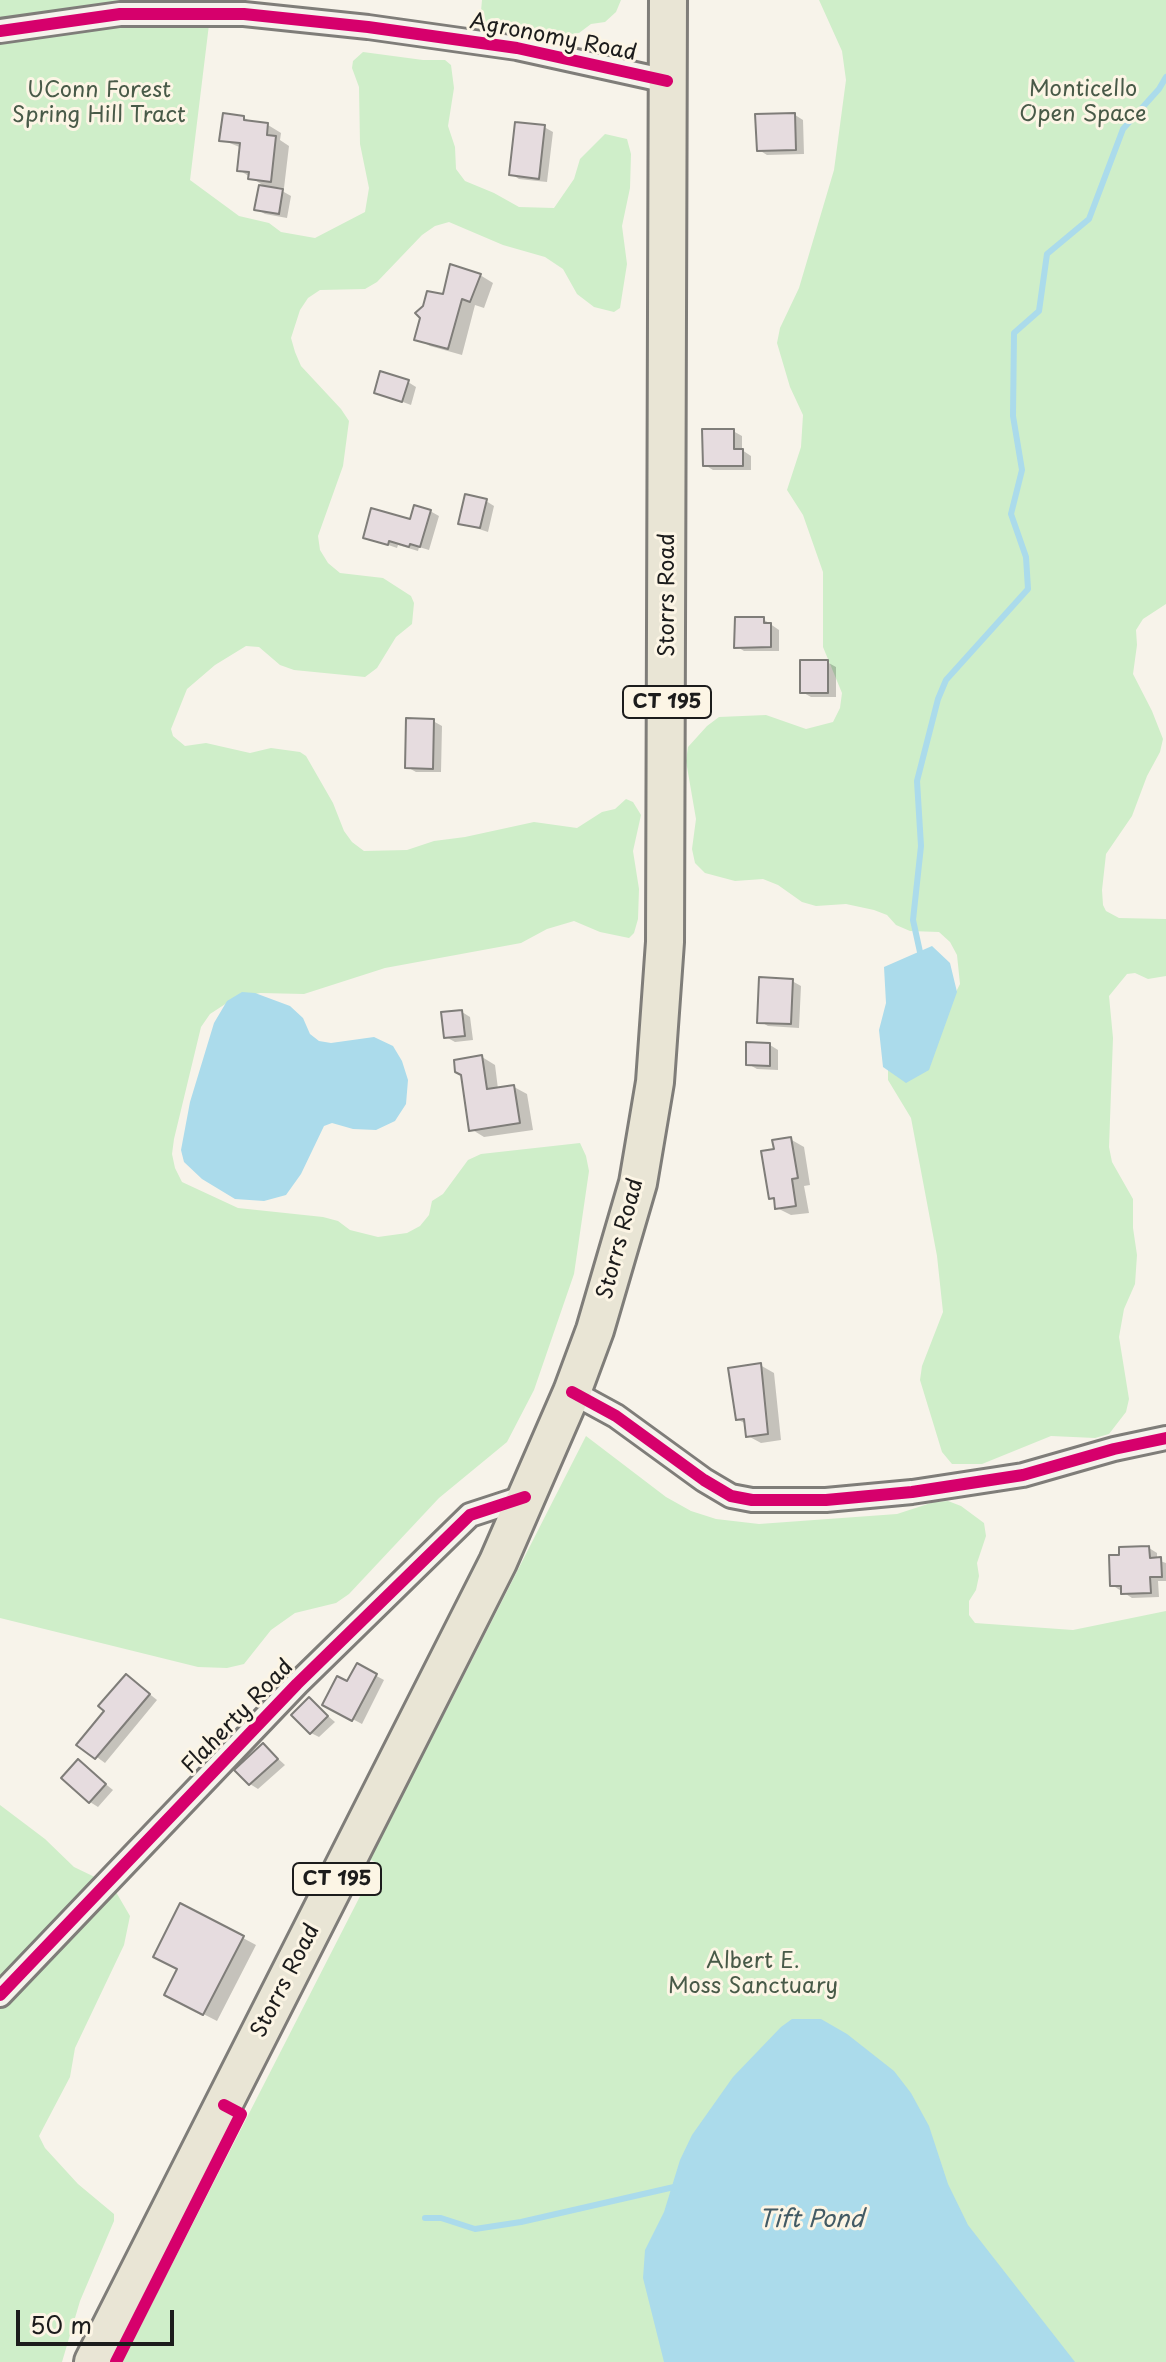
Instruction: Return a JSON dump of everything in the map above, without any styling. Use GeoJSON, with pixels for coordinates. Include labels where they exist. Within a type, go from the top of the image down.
{"type":"FeatureCollection","features":[{"type":"Feature","properties":{"kind":"main road","name":"Storrs Road"},"geometry":{"type":"LineString","coordinates":[[93,2362],[498,1562],[572,1392],[600,1317],[638,1183],[655,1082],[665,942],[668,0]]}},
{"type":"Feature","properties":{"kind":"street","name":"Agronomy Road"},"geometry":{"type":"LineString","coordinates":[[0,31],[120,14],[244,14],[368,27],[517,48],[667,81]]}},
{"type":"Feature","properties":{"kind":"street"},"geometry":{"type":"LineString","coordinates":[[572,1392],[616,1416],[704,1480],[731,1496],[752,1500],[826,1500],[926,1490],[1023,1475],[1166,1438]]}},
{"type":"Feature","properties":{"kind":"street","name":"Flaherty Road"},"geometry":{"type":"LineString","coordinates":[[0,1995],[297,1684],[470,1515],[525,1497]]}},
{"type":"Feature","properties":{"kind":"green space","name":"UConn Forest Spring Hill Tract"},"geometry":{"type":"Polygon","coordinates":[[[0,0],[212,0],[190,180],[239,216],[269,223],[281,232],[315,238],[365,212],[369,188],[360,144],[359,87],[352,68],[353,61],[363,52],[445,60],[451,65],[454,88],[448,126],[455,147],[456,169],[465,181],[519,207],[554,208],[574,179],[580,159],[605,134],[627,139],[631,154],[630,188],[622,226],[627,264],[620,308],[614,312],[594,307],[577,294],[563,269],[545,257],[503,245],[449,222],[435,226],[422,235],[377,282],[365,289],[320,290],[308,298],[300,310],[291,338],[295,352],[301,366],[349,421],[343,466],[318,536],[320,550],[328,563],[340,573],[383,578],[411,596],[414,603],[412,624],[396,637],[377,668],[365,677],[294,670],[280,665],[259,647],[246,646],[215,665],[187,689],[171,729],[173,736],[185,746],[206,743],[250,753],[271,748],[300,752],[306,756],[333,803],[344,831],[364,851],[407,850],[434,841],[534,822],[577,828],[602,812],[615,809],[626,799],[633,802],[641,815],[633,851],[639,889],[638,919],[629,938],[600,932],[574,921],[547,929],[521,943],[385,968],[304,994],[260,993],[233,999],[210,1014],[201,1027],[172,1154],[182,1182],[238,1208],[323,1217],[338,1221],[350,1230],[378,1237],[407,1233],[420,1226],[429,1215],[432,1201],[443,1194],[468,1160],[481,1154],[580,1143],[589,1171],[574,1274],[534,1390],[507,1442],[439,1498],[349,1594],[336,1603],[295,1613],[271,1630],[244,1664],[227,1668],[198,1667],[0,1618],[0,0]]]}},
{"type":"Feature","properties":{"kind":"green space"},"geometry":{"type":"Polygon","coordinates":[[[482,0],[621,0],[616,12],[605,22],[591,24],[579,33],[551,37],[492,30],[480,22],[482,0]]]}},
{"type":"Feature","properties":{"kind":"green space","name":"Monticello Open Space"},"geometry":{"type":"Polygon","coordinates":[[[819,0],[1166,0],[1166,604],[1143,619],[1136,630],[1133,674],[1163,739],[1132,816],[1106,854],[1102,890],[1106,911],[1119,918],[1166,919],[1166,976],[1148,979],[1135,973],[1127,974],[1109,996],[1113,1038],[1109,1147],[1112,1162],[1133,1199],[1137,1255],[1135,1284],[1124,1309],[1119,1337],[1129,1399],[1126,1412],[1109,1434],[1095,1438],[1051,1436],[982,1464],[952,1464],[942,1452],[920,1380],[922,1366],[943,1312],[937,1256],[911,1118],[888,1080],[888,1065],[927,1049],[960,984],[957,955],[950,942],[939,932],[910,931],[874,910],[846,904],[816,906],[802,902],[778,885],[763,879],[735,881],[705,873],[695,863],[692,849],[696,819],[686,761],[688,747],[707,726],[719,717],[766,715],[806,729],[833,722],[840,708],[842,693],[823,647],[823,572],[803,515],[787,490],[801,447],[803,415],[790,387],[777,343],[780,328],[799,288],[834,170],[846,80],[842,51],[819,0]]]}},
{"type":"Feature","properties":{"kind":"green space","name":"Albert E. Moss Sanctuary"},"geometry":{"type":"Polygon","coordinates":[[[586,1436],[666,1497],[691,1511],[716,1519],[759,1524],[897,1514],[934,1502],[948,1501],[961,1506],[984,1523],[986,1536],[977,1563],[979,1576],[976,1590],[969,1601],[969,1615],[975,1623],[1073,1630],[1166,1611],[1166,2362],[122,2362],[377,1863],[363,1856],[446,1711],[586,1436]]]}},
{"type":"Feature","properties":{"kind":"green space"},"geometry":{"type":"Polygon","coordinates":[[[0,1805],[45,1839],[74,1867],[103,1881],[116,1892],[130,1916],[124,1945],[75,2048],[70,2077],[39,2136],[45,2148],[78,2184],[114,2214],[114,2221],[80,2301],[62,2362],[0,2362],[0,1805]]]}},
{"type":"Feature","properties":{"kind":"water"},"geometry":{"type":"Polygon","coordinates":[[[932,946],[950,963],[957,992],[929,1070],[906,1083],[883,1067],[879,1030],[886,1003],[884,967],[932,946]]]}},
{"type":"Feature","properties":{"kind":"water"},"geometry":{"type":"Polygon","coordinates":[[[242,992],[255,993],[290,1006],[303,1018],[310,1034],[319,1041],[331,1043],[374,1037],[393,1046],[408,1080],[406,1104],[395,1121],[376,1130],[353,1129],[332,1123],[324,1126],[301,1174],[286,1195],[264,1201],[235,1199],[202,1179],[184,1162],[181,1150],[190,1102],[214,1023],[227,1001],[242,992]]]}},
{"type":"Feature","properties":{"kind":"water","name":"Tift Pond"},"geometry":{"type":"Polygon","coordinates":[[[792,2019],[821,2019],[847,2034],[894,2071],[911,2093],[929,2126],[948,2184],[968,2225],[1075,2362],[664,2362],[643,2278],[645,2250],[664,2212],[680,2160],[692,2135],[733,2077],[792,2019]]]}},
{"type":"Feature","properties":{"kind":"building"},"geometry":{"type":"Polygon","coordinates":[[[223,113],[268,123],[267,135],[276,136],[271,182],[248,179],[249,172],[237,171],[240,143],[219,141],[223,113]]]}},
{"type":"Feature","properties":{"kind":"building"},"geometry":{"type":"Polygon","coordinates":[[[795,113],[796,150],[757,151],[755,114],[795,113]]]}},
{"type":"Feature","properties":{"kind":"building"},"geometry":{"type":"Polygon","coordinates":[[[515,122],[545,125],[539,179],[509,175],[515,122]]]}},
{"type":"Feature","properties":{"kind":"building"},"geometry":{"type":"Polygon","coordinates":[[[259,185],[283,189],[279,214],[254,210],[259,185]]]}},
{"type":"Feature","properties":{"kind":"building"},"geometry":{"type":"Polygon","coordinates":[[[450,264],[481,274],[470,302],[462,299],[448,349],[414,340],[420,318],[415,313],[423,306],[427,291],[443,294],[450,264]]]}},
{"type":"Feature","properties":{"kind":"building"},"geometry":{"type":"Polygon","coordinates":[[[380,371],[409,380],[402,402],[374,393],[380,371]]]}},
{"type":"Feature","properties":{"kind":"building"},"geometry":{"type":"Polygon","coordinates":[[[702,429],[734,429],[734,449],[743,449],[743,466],[703,466],[702,429]]]}},
{"type":"Feature","properties":{"kind":"building"},"geometry":{"type":"Polygon","coordinates":[[[465,494],[487,499],[480,528],[458,524],[465,494]]]}},
{"type":"Feature","properties":{"kind":"building"},"geometry":{"type":"Polygon","coordinates":[[[414,505],[431,510],[420,547],[389,541],[388,545],[363,538],[371,508],[410,519],[414,505]]]}},
{"type":"Feature","properties":{"kind":"building"},"geometry":{"type":"Polygon","coordinates":[[[735,617],[764,617],[764,623],[771,623],[771,647],[734,648],[735,617]]]}},
{"type":"Feature","properties":{"kind":"building"},"geometry":{"type":"Polygon","coordinates":[[[800,660],[828,660],[828,693],[800,693],[800,660]]]}},
{"type":"Feature","properties":{"kind":"building"},"geometry":{"type":"Polygon","coordinates":[[[406,718],[434,719],[433,769],[405,768],[406,718]]]}},
{"type":"Feature","properties":{"kind":"building"},"geometry":{"type":"Polygon","coordinates":[[[759,977],[793,979],[791,1024],[757,1023],[759,977]]]}},
{"type":"Feature","properties":{"kind":"building"},"geometry":{"type":"Polygon","coordinates":[[[462,1010],[465,1036],[444,1038],[441,1012],[462,1010]]]}},
{"type":"Feature","properties":{"kind":"building"},"geometry":{"type":"Polygon","coordinates":[[[746,1042],[770,1043],[770,1066],[746,1065],[746,1042]]]}},
{"type":"Feature","properties":{"kind":"building"},"geometry":{"type":"Polygon","coordinates":[[[482,1055],[487,1089],[514,1085],[520,1123],[469,1131],[461,1075],[455,1072],[454,1060],[482,1055]]]}},
{"type":"Feature","properties":{"kind":"building"},"geometry":{"type":"Polygon","coordinates":[[[791,1137],[798,1178],[792,1179],[796,1206],[775,1209],[774,1198],[769,1199],[761,1151],[774,1149],[772,1140],[791,1137]]]}},
{"type":"Feature","properties":{"kind":"building"},"geometry":{"type":"Polygon","coordinates":[[[761,1363],[768,1434],[746,1437],[744,1419],[736,1420],[728,1368],[761,1363]]]}},
{"type":"Feature","properties":{"kind":"building"},"geometry":{"type":"Polygon","coordinates":[[[1149,1546],[1150,1558],[1161,1557],[1162,1577],[1150,1577],[1151,1593],[1121,1594],[1121,1586],[1110,1586],[1109,1555],[1119,1555],[1119,1547],[1149,1546]]]}},
{"type":"Feature","properties":{"kind":"building"},"geometry":{"type":"Polygon","coordinates":[[[357,1663],[377,1674],[352,1721],[322,1705],[337,1676],[347,1681],[357,1663]]]}},
{"type":"Feature","properties":{"kind":"building"},"geometry":{"type":"Polygon","coordinates":[[[126,1674],[150,1694],[95,1759],[76,1745],[104,1711],[98,1706],[126,1674]]]}},
{"type":"Feature","properties":{"kind":"building"},"geometry":{"type":"Polygon","coordinates":[[[309,1697],[328,1716],[310,1734],[291,1715],[309,1697]]]}},
{"type":"Feature","properties":{"kind":"building"},"geometry":{"type":"Polygon","coordinates":[[[263,1743],[278,1759],[249,1785],[234,1770],[263,1743]]]}},
{"type":"Feature","properties":{"kind":"building"},"geometry":{"type":"Polygon","coordinates":[[[78,1759],[106,1784],[89,1803],[61,1778],[78,1759]]]}},
{"type":"Feature","properties":{"kind":"building"},"geometry":{"type":"Polygon","coordinates":[[[180,1903],[244,1936],[203,2015],[164,1995],[177,1969],[153,1957],[180,1903]]]}},
{"type":"Feature","properties":{"kind":"waterway"},"geometry":{"type":"LineString","coordinates":[[920,952],[913,920],[921,846],[917,781],[938,699],[946,680],[1028,589],[1026,557],[1011,514],[1022,470],[1013,416],[1014,333],[1039,311],[1047,254],[1089,219],[1123,129],[1166,77]]}},
{"type":"Feature","properties":{"kind":"waterway"},"geometry":{"type":"LineString","coordinates":[[425,2218],[441,2218],[475,2229],[521,2222],[674,2187]]}},
{"type":"Feature","properties":{"kind":"cycle path"},"geometry":{"type":"LineString","coordinates":[[0,31],[120,14],[244,14],[368,27],[517,48],[667,81]]}},
{"type":"Feature","properties":{"kind":"cycle path"},"geometry":{"type":"LineString","coordinates":[[572,1392],[616,1416],[704,1480],[731,1496],[752,1500],[826,1500],[912,1492],[1023,1475],[1166,1438]]}},
{"type":"Feature","properties":{"kind":"cycle path"},"geometry":{"type":"LineString","coordinates":[[0,1995],[297,1684],[470,1515],[525,1497]]}},
{"type":"Feature","properties":{"kind":"cycle path"},"geometry":{"type":"LineString","coordinates":[[116,2362],[241,2114],[224,2105]]}}]}
